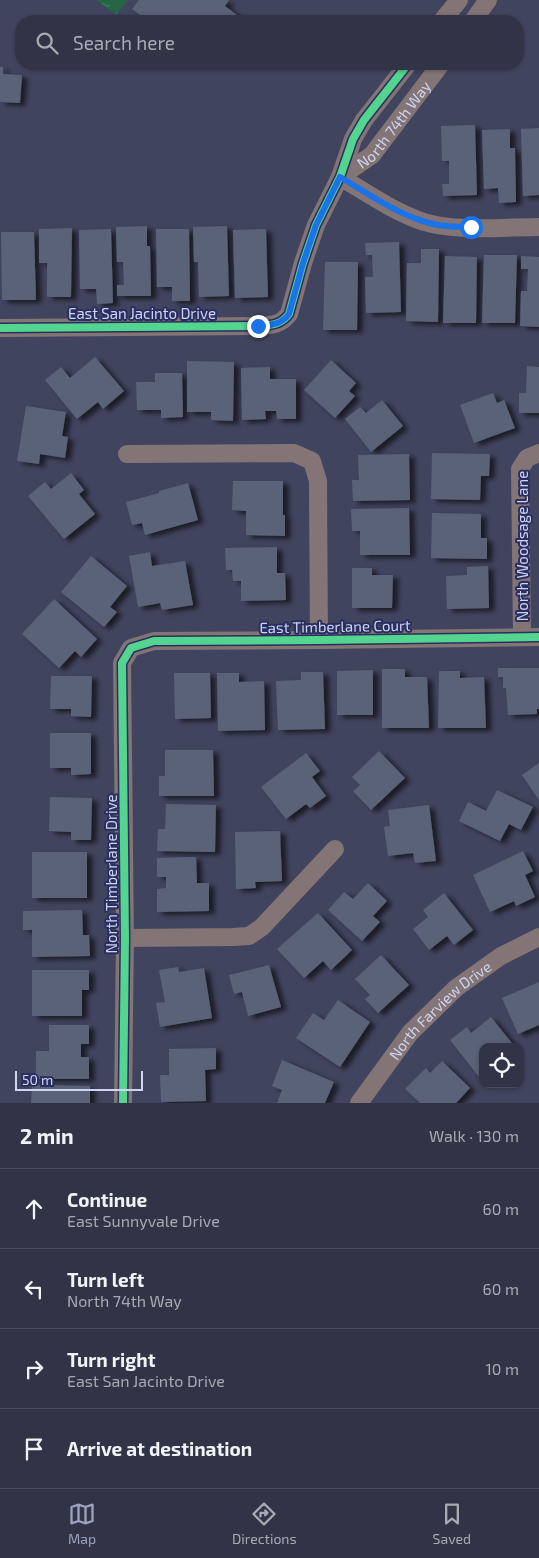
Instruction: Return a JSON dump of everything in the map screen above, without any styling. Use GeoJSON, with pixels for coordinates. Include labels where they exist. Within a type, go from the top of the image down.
{"type":"FeatureCollection","features":[{"type":"Feature","properties":{"kind":"street"},"geometry":{"type":"LineString","coordinates":[[447,15],[459,0]]}},
{"type":"Feature","properties":{"kind":"street"},"geometry":{"type":"LineString","coordinates":[[477,15],[488,0]]}},
{"type":"Feature","properties":{"kind":"street","name":"North 74th Way"},"geometry":{"type":"LineString","coordinates":[[284,321],[289,314],[316,225],[340,177],[353,139],[364,120],[403,70]]}},
{"type":"Feature","properties":{"kind":"street","name":"North 74th Way"},"geometry":{"type":"LineString","coordinates":[[340,177],[372,155],[437,70]]}},
{"type":"Feature","properties":{"kind":"street"},"geometry":{"type":"LineString","coordinates":[[379,102],[400,120]]}},
{"type":"Feature","properties":{"kind":"street"},"geometry":{"type":"LineString","coordinates":[[340,177],[399,212],[433,224],[459,227],[539,227]]}},
{"type":"Feature","properties":{"kind":"street","name":"East San Jacinto Drive"},"geometry":{"type":"LineString","coordinates":[[0,328],[258,326],[272,325],[284,321]]}},
{"type":"Feature","properties":{"kind":"street"},"geometry":{"type":"LineString","coordinates":[[127,454],[294,453],[312,462],[318,482],[319,640]]}},
{"type":"Feature","properties":{"kind":"street","name":"North Woodsage Lane"},"geometry":{"type":"LineString","coordinates":[[530,636],[520,469],[533,455]]}},
{"type":"Feature","properties":{"kind":"street","name":"East Timberlane Court"},"geometry":{"type":"LineString","coordinates":[[132,648],[154,641],[530,636]]}},
{"type":"Feature","properties":{"kind":"street","name":"North Timberlane Drive"},"geometry":{"type":"LineString","coordinates":[[123,1103],[125,938],[122,664],[132,648]]}},
{"type":"Feature","properties":{"kind":"street"},"geometry":{"type":"LineString","coordinates":[[125,938],[249,936],[262,927],[335,849]]}},
{"type":"Feature","properties":{"kind":"street","name":"North Farview Drive"},"geometry":{"type":"LineString","coordinates":[[359,1103],[410,1032],[456,988],[501,956],[539,937]]}},
{"type":"Feature","properties":{"kind":"water"},"geometry":{"type":"Polygon","coordinates":[[[96,0],[128,0],[116,15],[96,0]]]}},
{"type":"Feature","properties":{"kind":"building"},"geometry":{"type":"Polygon","coordinates":[[[139,0],[229,0],[225,6],[237,15],[140,15],[132,9],[139,0]]]}},
{"type":"Feature","properties":{"kind":"building"},"geometry":{"type":"Polygon","coordinates":[[[0,67],[3,67],[3,74],[22,75],[20,103],[0,102],[0,67]]]}},
{"type":"Feature","properties":{"kind":"building"},"geometry":{"type":"Polygon","coordinates":[[[475,125],[477,195],[443,196],[442,184],[449,184],[449,161],[442,161],[441,126],[475,125]]]}},
{"type":"Feature","properties":{"kind":"building"},"geometry":{"type":"Polygon","coordinates":[[[539,128],[539,195],[523,196],[521,129],[539,128]]]}},
{"type":"Feature","properties":{"kind":"building"},"geometry":{"type":"Polygon","coordinates":[[[510,129],[510,148],[515,148],[516,202],[499,203],[498,188],[484,189],[482,130],[510,129]]]}},
{"type":"Feature","properties":{"kind":"building"},"geometry":{"type":"Polygon","coordinates":[[[147,226],[147,246],[150,246],[151,296],[117,296],[117,285],[124,285],[123,262],[117,262],[116,227],[147,226]]]}},
{"type":"Feature","properties":{"kind":"building"},"geometry":{"type":"Polygon","coordinates":[[[227,226],[229,296],[199,297],[198,262],[194,262],[193,227],[227,226]]]}},
{"type":"Feature","properties":{"kind":"building"},"geometry":{"type":"Polygon","coordinates":[[[72,228],[71,297],[47,297],[47,263],[39,263],[39,229],[72,228]]]}},
{"type":"Feature","properties":{"kind":"building"},"geometry":{"type":"Polygon","coordinates":[[[111,229],[113,303],[97,304],[96,289],[80,289],[79,230],[111,229]]]}},
{"type":"Feature","properties":{"kind":"building"},"geometry":{"type":"Polygon","coordinates":[[[156,229],[189,229],[190,301],[172,301],[172,287],[157,287],[156,229]]]}},
{"type":"Feature","properties":{"kind":"building"},"geometry":{"type":"Polygon","coordinates":[[[266,229],[268,297],[235,298],[233,230],[266,229]]]}},
{"type":"Feature","properties":{"kind":"building"},"geometry":{"type":"Polygon","coordinates":[[[1,232],[34,232],[36,300],[2,300],[1,232]]]}},
{"type":"Feature","properties":{"kind":"building"},"geometry":{"type":"Polygon","coordinates":[[[399,242],[401,312],[366,313],[365,277],[373,277],[372,255],[366,255],[365,243],[399,242]]]}},
{"type":"Feature","properties":{"kind":"building"},"geometry":{"type":"Polygon","coordinates":[[[421,249],[439,249],[438,322],[406,321],[407,263],[421,263],[421,249]]]}},
{"type":"Feature","properties":{"kind":"building"},"geometry":{"type":"Polygon","coordinates":[[[484,255],[517,255],[515,323],[482,323],[484,255]]]}},
{"type":"Feature","properties":{"kind":"building"},"geometry":{"type":"Polygon","coordinates":[[[445,256],[477,257],[476,323],[443,323],[445,256]]]}},
{"type":"Feature","properties":{"kind":"building"},"geometry":{"type":"Polygon","coordinates":[[[521,256],[539,257],[539,327],[520,326],[521,291],[527,291],[528,269],[521,269],[521,256]]]}},
{"type":"Feature","properties":{"kind":"building"},"geometry":{"type":"Polygon","coordinates":[[[325,262],[358,262],[357,330],[323,330],[325,262]]]}},
{"type":"Feature","properties":{"kind":"building"},"geometry":{"type":"Polygon","coordinates":[[[95,357],[124,391],[103,409],[98,402],[77,419],[45,380],[61,367],[70,378],[95,357]]]}},
{"type":"Feature","properties":{"kind":"building"},"geometry":{"type":"Polygon","coordinates":[[[331,360],[356,383],[349,391],[355,396],[335,418],[304,390],[331,360]]]}},
{"type":"Feature","properties":{"kind":"building"},"geometry":{"type":"Polygon","coordinates":[[[187,361],[234,362],[233,421],[211,420],[211,412],[187,412],[187,361]]]}},
{"type":"Feature","properties":{"kind":"building"},"geometry":{"type":"Polygon","coordinates":[[[527,366],[539,367],[539,413],[519,413],[519,393],[526,393],[527,366]]]}},
{"type":"Feature","properties":{"kind":"building"},"geometry":{"type":"Polygon","coordinates":[[[270,367],[270,379],[296,379],[296,419],[277,419],[276,411],[265,411],[266,419],[242,420],[241,368],[270,367]]]}},
{"type":"Feature","properties":{"kind":"building"},"geometry":{"type":"Polygon","coordinates":[[[155,373],[182,373],[183,417],[161,418],[161,410],[137,410],[136,382],[155,382],[155,373]]]}},
{"type":"Feature","properties":{"kind":"building"},"geometry":{"type":"Polygon","coordinates":[[[493,393],[497,403],[504,400],[515,428],[474,443],[460,405],[493,393]]]}},
{"type":"Feature","properties":{"kind":"building"},"geometry":{"type":"Polygon","coordinates":[[[382,400],[403,426],[371,452],[345,419],[360,407],[366,413],[382,400]]]}},
{"type":"Feature","properties":{"kind":"building"},"geometry":{"type":"Polygon","coordinates":[[[26,406],[66,412],[62,436],[68,437],[65,458],[40,454],[39,464],[17,461],[26,406]]]}},
{"type":"Feature","properties":{"kind":"building"},"geometry":{"type":"Polygon","coordinates":[[[432,453],[490,454],[489,476],[481,476],[480,500],[431,499],[432,453]]]}},
{"type":"Feature","properties":{"kind":"building"},"geometry":{"type":"Polygon","coordinates":[[[409,454],[410,500],[353,501],[352,480],[359,480],[358,455],[409,454]]]}},
{"type":"Feature","properties":{"kind":"building"},"geometry":{"type":"Polygon","coordinates":[[[71,473],[84,490],[79,494],[95,514],[64,539],[28,496],[45,482],[51,489],[71,473]]]}},
{"type":"Feature","properties":{"kind":"building"},"geometry":{"type":"Polygon","coordinates":[[[233,481],[283,481],[285,536],[246,535],[246,511],[232,510],[233,481]]]}},
{"type":"Feature","properties":{"kind":"building"},"geometry":{"type":"Polygon","coordinates":[[[188,483],[198,520],[145,535],[142,523],[132,525],[126,502],[188,483]]]}},
{"type":"Feature","properties":{"kind":"building"},"geometry":{"type":"Polygon","coordinates":[[[409,508],[410,555],[360,555],[360,531],[352,531],[351,509],[409,508]]]}},
{"type":"Feature","properties":{"kind":"building"},"geometry":{"type":"Polygon","coordinates":[[[432,513],[481,514],[481,538],[487,538],[487,559],[431,558],[432,513]]]}},
{"type":"Feature","properties":{"kind":"building"},"geometry":{"type":"Polygon","coordinates":[[[277,547],[277,573],[285,573],[286,600],[241,601],[241,581],[233,581],[232,570],[226,570],[225,548],[277,547]]]}},
{"type":"Feature","properties":{"kind":"building"},"geometry":{"type":"Polygon","coordinates":[[[150,552],[152,566],[185,561],[193,605],[162,610],[160,603],[138,607],[129,556],[150,552]]]}},
{"type":"Feature","properties":{"kind":"building"},"geometry":{"type":"Polygon","coordinates":[[[91,556],[127,586],[110,607],[117,612],[104,627],[61,592],[91,556]]]}},
{"type":"Feature","properties":{"kind":"building"},"geometry":{"type":"Polygon","coordinates":[[[488,566],[489,608],[447,609],[446,576],[467,575],[467,567],[488,566]]]}},
{"type":"Feature","properties":{"kind":"building"},"geometry":{"type":"Polygon","coordinates":[[[352,568],[372,568],[372,575],[393,575],[392,608],[352,608],[352,568]]]}},
{"type":"Feature","properties":{"kind":"building"},"geometry":{"type":"Polygon","coordinates":[[[54,599],[97,639],[81,657],[75,651],[59,668],[22,634],[54,599]]]}},
{"type":"Feature","properties":{"kind":"building"},"geometry":{"type":"Polygon","coordinates":[[[498,668],[539,668],[539,709],[537,709],[537,714],[508,715],[506,688],[503,688],[503,677],[498,677],[498,668]]]}},
{"type":"Feature","properties":{"kind":"building"},"geometry":{"type":"Polygon","coordinates":[[[382,669],[405,669],[405,677],[427,677],[429,728],[382,728],[382,669]]]}},
{"type":"Feature","properties":{"kind":"building"},"geometry":{"type":"Polygon","coordinates":[[[373,670],[373,715],[337,715],[337,671],[373,670]]]}},
{"type":"Feature","properties":{"kind":"building"},"geometry":{"type":"Polygon","coordinates":[[[439,671],[460,671],[460,678],[484,677],[486,728],[438,728],[439,671]]]}},
{"type":"Feature","properties":{"kind":"building"},"geometry":{"type":"Polygon","coordinates":[[[301,672],[323,672],[325,729],[278,730],[276,681],[301,680],[301,672]]]}},
{"type":"Feature","properties":{"kind":"building"},"geometry":{"type":"Polygon","coordinates":[[[174,673],[210,673],[211,718],[175,719],[174,673]]]}},
{"type":"Feature","properties":{"kind":"building"},"geometry":{"type":"Polygon","coordinates":[[[217,673],[239,673],[239,682],[264,681],[265,730],[218,731],[217,673]]]}},
{"type":"Feature","properties":{"kind":"building"},"geometry":{"type":"Polygon","coordinates":[[[51,676],[92,676],[91,717],[71,716],[71,709],[50,709],[51,676]]]}},
{"type":"Feature","properties":{"kind":"building"},"geometry":{"type":"Polygon","coordinates":[[[50,733],[91,733],[91,774],[71,775],[71,768],[50,768],[50,733]]]}},
{"type":"Feature","properties":{"kind":"building"},"geometry":{"type":"Polygon","coordinates":[[[165,750],[213,750],[214,796],[159,796],[159,776],[165,776],[165,750]]]}},
{"type":"Feature","properties":{"kind":"building"},"geometry":{"type":"Polygon","coordinates":[[[379,751],[405,778],[371,810],[353,791],[360,785],[352,777],[379,751]]]}},
{"type":"Feature","properties":{"kind":"building"},"geometry":{"type":"Polygon","coordinates":[[[306,753],[320,771],[312,777],[326,796],[310,808],[306,804],[286,819],[261,787],[306,753]]]}},
{"type":"Feature","properties":{"kind":"building"},"geometry":{"type":"Polygon","coordinates":[[[539,763],[539,800],[522,775],[539,763]]]}},
{"type":"Feature","properties":{"kind":"building"},"geometry":{"type":"Polygon","coordinates":[[[497,790],[533,807],[521,830],[509,824],[500,841],[459,821],[468,802],[486,811],[497,790]]]}},
{"type":"Feature","properties":{"kind":"building"},"geometry":{"type":"Polygon","coordinates":[[[50,797],[92,798],[91,840],[71,840],[71,832],[49,831],[50,797]]]}},
{"type":"Feature","properties":{"kind":"building"},"geometry":{"type":"Polygon","coordinates":[[[166,804],[216,805],[215,852],[157,851],[158,829],[165,829],[166,804]]]}},
{"type":"Feature","properties":{"kind":"building"},"geometry":{"type":"Polygon","coordinates":[[[429,805],[436,861],[415,863],[413,853],[388,856],[384,827],[390,826],[388,810],[429,805]]]}},
{"type":"Feature","properties":{"kind":"building"},"geometry":{"type":"Polygon","coordinates":[[[280,831],[282,881],[255,882],[256,888],[236,889],[235,832],[280,831]]]}},
{"type":"Feature","properties":{"kind":"building"},"geometry":{"type":"Polygon","coordinates":[[[523,851],[533,871],[525,875],[535,897],[516,906],[514,901],[490,912],[473,875],[523,851]]]}},
{"type":"Feature","properties":{"kind":"building"},"geometry":{"type":"Polygon","coordinates":[[[32,852],[87,852],[87,898],[32,898],[32,852]]]}},
{"type":"Feature","properties":{"kind":"building"},"geometry":{"type":"Polygon","coordinates":[[[196,857],[197,883],[209,883],[209,911],[157,912],[157,889],[166,888],[166,877],[157,877],[157,858],[196,857]]]}},
{"type":"Feature","properties":{"kind":"building"},"geometry":{"type":"Polygon","coordinates":[[[368,883],[387,901],[373,916],[380,922],[362,941],[328,910],[344,892],[353,899],[368,883]]]}},
{"type":"Feature","properties":{"kind":"building"},"geometry":{"type":"Polygon","coordinates":[[[444,893],[473,930],[454,945],[447,936],[429,950],[413,929],[428,917],[423,910],[444,893]]]}},
{"type":"Feature","properties":{"kind":"building"},"geometry":{"type":"Polygon","coordinates":[[[82,910],[83,935],[89,935],[90,956],[32,957],[32,930],[23,930],[23,911],[82,910]]]}},
{"type":"Feature","properties":{"kind":"building"},"geometry":{"type":"Polygon","coordinates":[[[318,913],[352,950],[331,970],[323,961],[304,978],[277,949],[318,913]]]}},
{"type":"Feature","properties":{"kind":"building"},"geometry":{"type":"Polygon","coordinates":[[[381,955],[409,985],[378,1013],[365,999],[370,995],[355,979],[381,955]]]}},
{"type":"Feature","properties":{"kind":"building"},"geometry":{"type":"Polygon","coordinates":[[[269,965],[281,1007],[248,1016],[242,992],[234,994],[229,975],[269,965]]]}},
{"type":"Feature","properties":{"kind":"building"},"geometry":{"type":"Polygon","coordinates":[[[178,967],[179,972],[204,968],[212,1018],[160,1027],[156,1003],[165,1002],[159,970],[178,967]]]}},
{"type":"Feature","properties":{"kind":"building"},"geometry":{"type":"Polygon","coordinates":[[[32,970],[89,970],[89,990],[82,990],[82,1016],[32,1016],[32,970]]]}},
{"type":"Feature","properties":{"kind":"building"},"geometry":{"type":"Polygon","coordinates":[[[539,982],[539,1025],[518,1034],[502,998],[539,982]]]}},
{"type":"Feature","properties":{"kind":"building"},"geometry":{"type":"Polygon","coordinates":[[[338,1000],[370,1022],[340,1067],[296,1038],[313,1013],[324,1020],[338,1000]]]}},
{"type":"Feature","properties":{"kind":"building"},"geometry":{"type":"Polygon","coordinates":[[[491,1017],[512,1043],[479,1043],[479,1077],[450,1040],[467,1027],[471,1033],[491,1017]]]}},
{"type":"Feature","properties":{"kind":"building"},"geometry":{"type":"Polygon","coordinates":[[[49,1025],[89,1025],[89,1044],[81,1044],[81,1057],[89,1057],[89,1079],[36,1079],[36,1051],[49,1051],[49,1025]]]}},
{"type":"Feature","properties":{"kind":"building"},"geometry":{"type":"Polygon","coordinates":[[[216,1048],[216,1069],[205,1070],[206,1101],[161,1102],[160,1075],[169,1075],[169,1049],[216,1048]]]}},
{"type":"Feature","properties":{"kind":"building"},"geometry":{"type":"Polygon","coordinates":[[[282,1060],[334,1082],[325,1103],[277,1103],[282,1090],[272,1086],[282,1060]]]}},
{"type":"Feature","properties":{"kind":"building"},"geometry":{"type":"Polygon","coordinates":[[[442,1061],[470,1088],[456,1103],[420,1103],[405,1089],[426,1068],[430,1073],[442,1061]]]}},
{"type":"Feature","properties":{"kind":"building"},"geometry":{"type":"Polygon","coordinates":[[[32,1085],[90,1086],[90,1103],[31,1103],[32,1085]]]}},
{"type":"Feature","properties":{"kind":"cycle path"},"geometry":{"type":"LineString","coordinates":[[0,328],[259,326],[276,324],[283,320],[289,314],[316,225],[340,177],[353,139],[364,120],[403,70]]}},
{"type":"Feature","properties":{"kind":"cycle path"},"geometry":{"type":"LineString","coordinates":[[123,1103],[125,938],[122,663],[131,648],[154,641],[539,637]]}},
{"type":"Feature","properties":{"kind":"route"},"geometry":{"type":"LineString","coordinates":[[258,326],[272,325],[284,321],[289,314],[316,225],[340,177],[405,215],[440,225],[471,227]]}}]}
